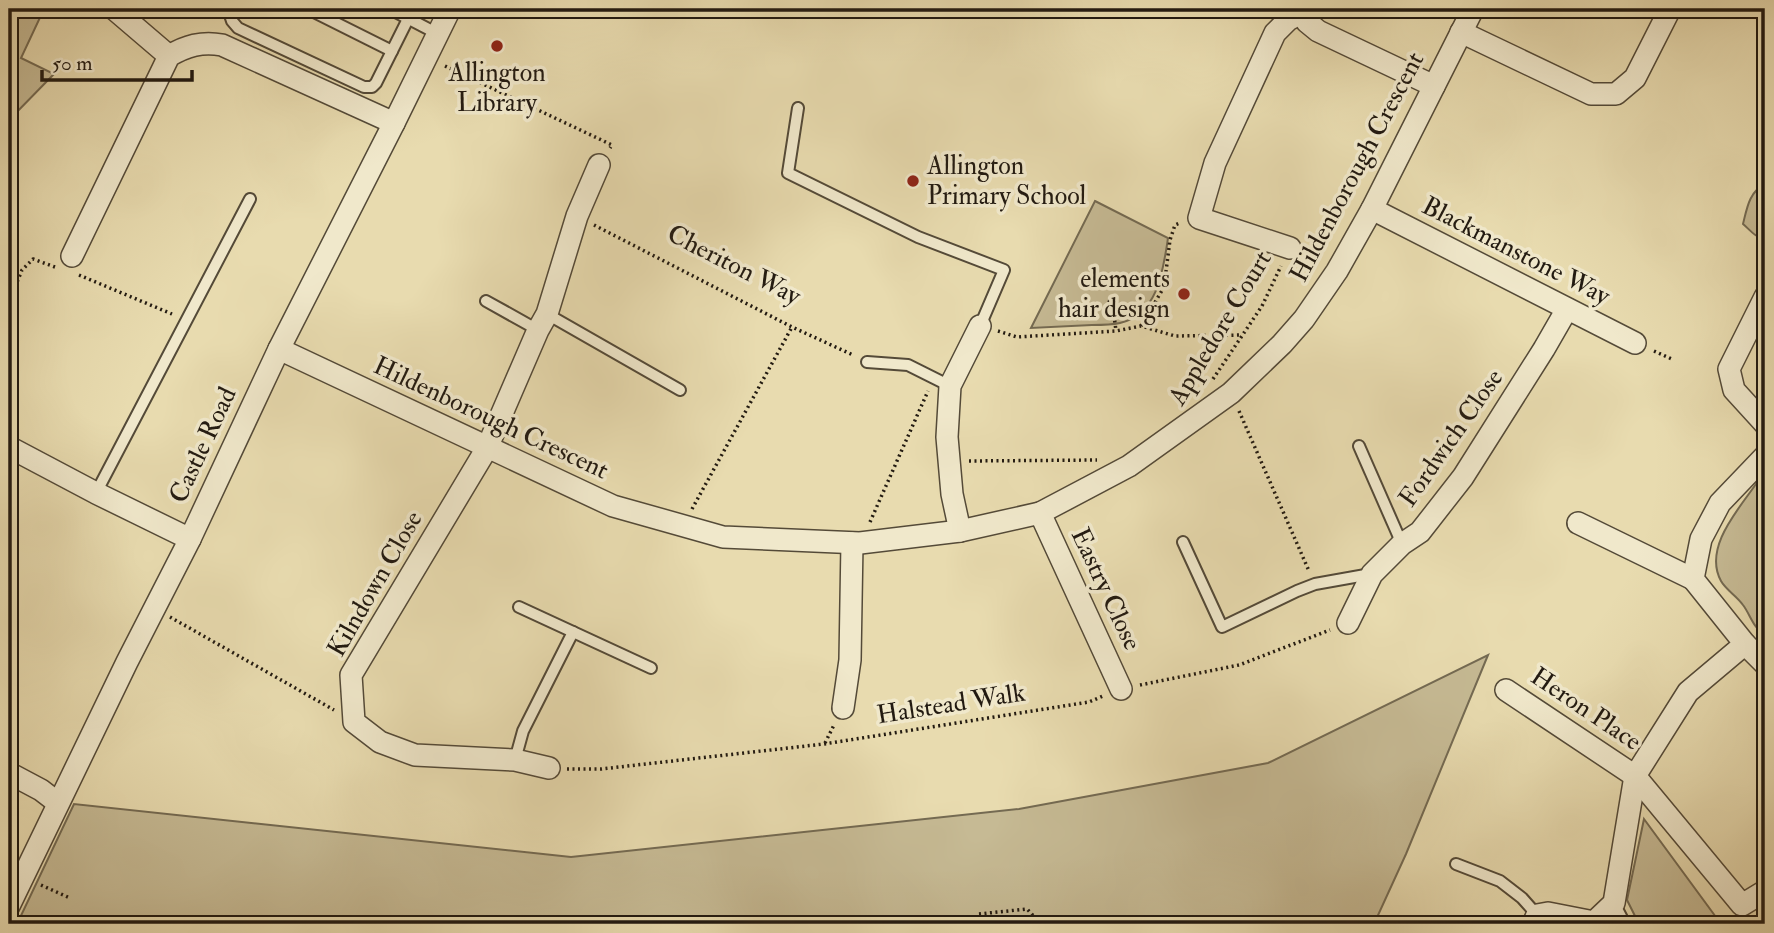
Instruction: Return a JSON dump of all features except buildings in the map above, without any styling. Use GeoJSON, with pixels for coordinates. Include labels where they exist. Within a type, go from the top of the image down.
{"type":"FeatureCollection","features":[{"type":"Feature","properties":{"kind":"street"},"geometry":{"type":"LineString","coordinates":[[114,9],[169,56]]}},
{"type":"Feature","properties":{"kind":"street","name":"Castle Road"},"geometry":{"type":"LineString","coordinates":[[9,906],[190,539],[279,349],[450,9]]}},
{"type":"Feature","properties":{"kind":"street","name":"Hildenborough Crescent"},"geometry":{"type":"LineString","coordinates":[[279,349],[613,506],[723,537],[856,543],[960,531],[1040,513],[1129,466],[1231,393],[1304,319],[1337,271],[1371,209],[1473,9]]}},
{"type":"Feature","properties":{"kind":"street"},"geometry":{"type":"LineString","coordinates":[[1461,32],[1591,94],[1616,94],[1635,78],[1670,9]]}},
{"type":"Feature","properties":{"kind":"street"},"geometry":{"type":"LineString","coordinates":[[1290,248],[1199,218],[1215,163],[1275,33],[1300,11],[1307,22],[1318,31],[1434,86]]}},
{"type":"Feature","properties":{"kind":"street"},"geometry":{"type":"LineString","coordinates":[[69,266],[169,56],[182,49],[210,43],[222,45],[394,123]]}},
{"type":"Feature","properties":{"kind":"street"},"geometry":{"type":"LineString","coordinates":[[487,448],[543,322],[577,216],[599,165]]}},
{"type":"Feature","properties":{"kind":"street","name":"Blackmanstone Way"},"geometry":{"type":"LineString","coordinates":[[1371,209],[1635,343]]}},
{"type":"Feature","properties":{"kind":"street"},"geometry":{"type":"LineString","coordinates":[[1765,298],[1728,369],[1734,390],[1765,424]]}},
{"type":"Feature","properties":{"kind":"street","name":"Fordwich Close"},"geometry":{"type":"LineString","coordinates":[[1348,623],[1372,574],[1402,544],[1420,532],[1463,477],[1567,309]]}},
{"type":"Feature","properties":{"kind":"street"},"geometry":{"type":"LineString","coordinates":[[960,531],[952,495],[942,382],[980,326]]}},
{"type":"Feature","properties":{"kind":"street"},"geometry":{"type":"LineString","coordinates":[[9,447],[190,539]]}},
{"type":"Feature","properties":{"kind":"street","name":"Kilndown Close"},"geometry":{"type":"LineString","coordinates":[[354,722],[351,675],[487,448]]}},
{"type":"Feature","properties":{"kind":"street"},"geometry":{"type":"LineString","coordinates":[[1693,579],[1701,539],[1720,503],[1765,456]]}},
{"type":"Feature","properties":{"kind":"street","name":"Eastry Close"},"geometry":{"type":"LineString","coordinates":[[1040,513],[1121,689]]}},
{"type":"Feature","properties":{"kind":"street"},"geometry":{"type":"LineString","coordinates":[[1578,523],[1693,579],[1745,645],[1765,664]]}},
{"type":"Feature","properties":{"kind":"street"},"geometry":{"type":"LineString","coordinates":[[843,708],[850,660],[856,543]]}},
{"type":"Feature","properties":{"kind":"street"},"geometry":{"type":"LineString","coordinates":[[1535,920],[1548,913],[1594,922],[1614,903],[1635,776],[1688,692],[1745,645]]}},
{"type":"Feature","properties":{"kind":"street","name":"Heron Place"},"geometry":{"type":"LineString","coordinates":[[1506,690],[1635,776],[1742,905],[1765,891]]}},
{"type":"Feature","properties":{"kind":"street"},"geometry":{"type":"LineString","coordinates":[[354,722],[380,742],[415,755],[515,760],[549,768]]}},
{"type":"Feature","properties":{"kind":"street"},"geometry":{"type":"LineString","coordinates":[[9,773],[41,790],[58,803]]}},
{"type":"Feature","properties":{"kind":"lane"},"geometry":{"type":"LineString","coordinates":[[228,9],[232,21],[239,28],[364,87],[372,87],[376,83],[410,14]]}},
{"type":"Feature","properties":{"kind":"lane"},"geometry":{"type":"LineString","coordinates":[[308,9],[392,51]]}},
{"type":"Feature","properties":{"kind":"lane"},"geometry":{"type":"LineString","coordinates":[[390,9],[410,14],[438,34]]}},
{"type":"Feature","properties":{"kind":"lane"},"geometry":{"type":"LineString","coordinates":[[798,108],[788,173],[918,237],[1004,270],[980,326]]}},
{"type":"Feature","properties":{"kind":"lane"},"geometry":{"type":"LineString","coordinates":[[96,493],[250,199]]}},
{"type":"Feature","properties":{"kind":"lane"},"geometry":{"type":"LineString","coordinates":[[486,300],[543,322],[680,390]]}},
{"type":"Feature","properties":{"kind":"lane"},"geometry":{"type":"LineString","coordinates":[[867,362],[908,365],[942,382]]}},
{"type":"Feature","properties":{"kind":"lane"},"geometry":{"type":"LineString","coordinates":[[1359,446],[1402,544]]}},
{"type":"Feature","properties":{"kind":"lane"},"geometry":{"type":"LineString","coordinates":[[1183,542],[1222,627],[1315,584],[1372,574]]}},
{"type":"Feature","properties":{"kind":"lane"},"geometry":{"type":"LineString","coordinates":[[519,607],[651,668]]}},
{"type":"Feature","properties":{"kind":"lane"},"geometry":{"type":"LineString","coordinates":[[515,760],[523,731],[573,632]]}},
{"type":"Feature","properties":{"kind":"lane"},"geometry":{"type":"LineString","coordinates":[[1456,864],[1500,881],[1522,898],[1535,920]]}},
{"type":"Feature","properties":{"kind":"lane"},"geometry":{"type":"LineString","coordinates":[[1614,903],[1625,924]]}},
{"type":"Feature","properties":{"kind":"path"},"geometry":{"type":"LineString","coordinates":[[427,58],[612,145],[599,165]]}},
{"type":"Feature","properties":{"kind":"path","name":"Cheriton Way"},"geometry":{"type":"LineString","coordinates":[[577,216],[792,327],[867,362]]}},
{"type":"Feature","properties":{"kind":"path"},"geometry":{"type":"LineString","coordinates":[[1140,326],[1164,287],[1170,240],[1175,225],[1199,218]]}},
{"type":"Feature","properties":{"kind":"path","name":"Appledore Court"},"geometry":{"type":"LineString","coordinates":[[1212,381],[1262,306],[1290,248]]}},
{"type":"Feature","properties":{"kind":"path"},"geometry":{"type":"LineString","coordinates":[[9,302],[22,270],[33,260],[69,266],[187,320]]}},
{"type":"Feature","properties":{"kind":"path"},"geometry":{"type":"LineString","coordinates":[[1108,300],[1121,305],[1121,310],[1114,315],[1116,331]]}},
{"type":"Feature","properties":{"kind":"path"},"geometry":{"type":"LineString","coordinates":[[980,326],[1017,337],[1116,331],[1140,326],[1175,336],[1242,335]]}},
{"type":"Feature","properties":{"kind":"path"},"geometry":{"type":"LineString","coordinates":[[683,526],[792,327]]}},
{"type":"Feature","properties":{"kind":"path"},"geometry":{"type":"LineString","coordinates":[[856,543],[942,382]]}},
{"type":"Feature","properties":{"kind":"path"},"geometry":{"type":"LineString","coordinates":[[1231,393],[1315,584]]}},
{"type":"Feature","properties":{"kind":"path"},"geometry":{"type":"LineString","coordinates":[[949,462],[1098,460]]}},
{"type":"Feature","properties":{"kind":"path"},"geometry":{"type":"LineString","coordinates":[[155,608],[354,722]]}},
{"type":"Feature","properties":{"kind":"path","name":"Halstead Walk"},"geometry":{"type":"LineString","coordinates":[[549,768],[601,769],[824,744],[1090,702],[1121,689],[1239,665],[1348,623]]}},
{"type":"Feature","properties":{"kind":"path"},"geometry":{"type":"LineString","coordinates":[[23,876],[70,898]]}},
{"type":"Feature","properties":{"kind":"path"},"geometry":{"type":"LineString","coordinates":[[979,914],[1027,909],[1041,924]]}},
{"type":"Feature","properties":{"kind":"shaded area"},"geometry":{"type":"Polygon","coordinates":[[[9,9],[44,9],[21,58],[54,74],[9,120],[9,9]]]}},
{"type":"Feature","properties":{"kind":"shaded area"},"geometry":{"type":"Polygon","coordinates":[[[1765,184],[1765,239],[1743,224],[1752,196],[1765,184]]]}},
{"type":"Feature","properties":{"kind":"shaded area"},"geometry":{"type":"Polygon","coordinates":[[[1095,201],[1168,238],[1161,277],[1151,301],[1143,311],[1120,323],[1031,328],[1095,201]]]}},
{"type":"Feature","properties":{"kind":"shaded area"},"geometry":{"type":"Polygon","coordinates":[[[1756,484],[1765,485],[1765,634],[1758,629],[1741,602],[1721,581],[1716,556],[1719,543],[1732,517],[1756,484]]]}},
{"type":"Feature","properties":{"kind":"shaded area"},"geometry":{"type":"Polygon","coordinates":[[[1488,655],[1406,854],[1374,924],[17,924],[74,804],[571,857],[1019,809],[1268,763],[1488,655]]]}},
{"type":"Feature","properties":{"kind":"shaded area"},"geometry":{"type":"Polygon","coordinates":[[[1644,819],[1721,924],[1639,924],[1627,900],[1644,819]]]}},
{"type":"Feature","properties":{"kind":"place","name":"Allington Library"},"geometry":{"type":"Point","coordinates":[497,46]}},
{"type":"Feature","properties":{"kind":"place","name":"Allington Primary School"},"geometry":{"type":"Point","coordinates":[913,181]}},
{"type":"Feature","properties":{"kind":"place","name":"elements hair design"},"geometry":{"type":"Point","coordinates":[1184,294]}}]}
